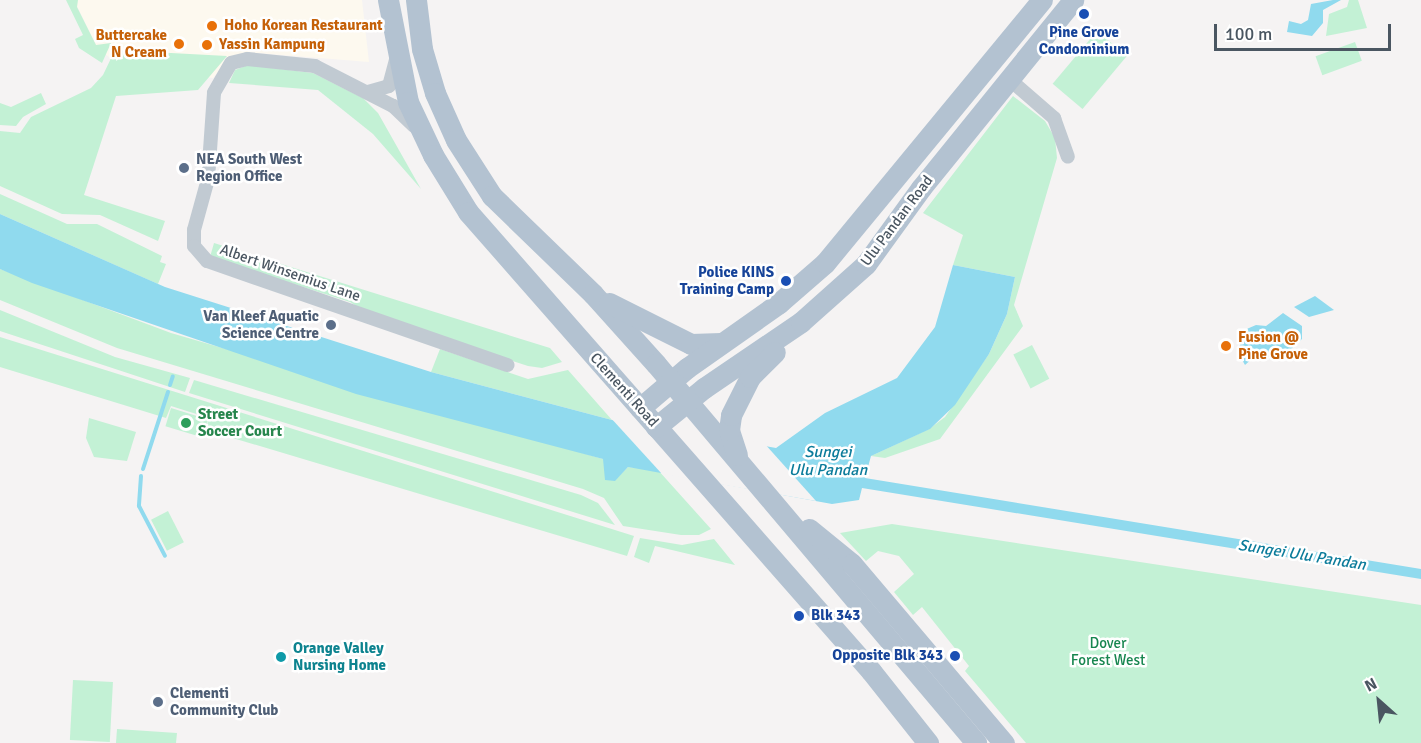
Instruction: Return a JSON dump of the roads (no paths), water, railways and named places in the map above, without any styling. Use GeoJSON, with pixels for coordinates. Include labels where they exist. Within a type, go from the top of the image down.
{"type":"FeatureCollection","features":[{"type":"Feature","properties":{"kind":"main road","name":"Clementi Road"},"geometry":{"type":"LineString","coordinates":[[388,0],[397,56],[408,102],[423,136],[468,212],[489,240],[736,518],[925,740]]}},
{"type":"Feature","properties":{"kind":"main road"},"geometry":{"type":"LineString","coordinates":[[416,0],[422,49],[435,93],[473,168],[516,222],[593,294],[671,381],[976,743]]}},
{"type":"Feature","properties":{"kind":"main road","name":"Ulu Pandan Road"},"geometry":{"type":"LineString","coordinates":[[640,408],[671,381],[809,279],[871,211],[1042,0]]}},
{"type":"Feature","properties":{"kind":"main road","name":"Ulu Pandan Road"},"geometry":{"type":"LineString","coordinates":[[656,427],[688,401],[801,322],[866,264],[1073,0]]}},
{"type":"Feature","properties":{"kind":"main road"},"geometry":{"type":"LineString","coordinates":[[871,211],[860,232],[865,239],[877,235],[907,209]]}},
{"type":"Feature","properties":{"kind":"main road"},"geometry":{"type":"LineString","coordinates":[[593,294],[691,344],[724,342]]}},
{"type":"Feature","properties":{"kind":"main road"},"geometry":{"type":"LineString","coordinates":[[739,461],[729,430],[731,415],[750,377],[801,322]]}},
{"type":"Feature","properties":{"kind":"main road"},"geometry":{"type":"LineString","coordinates":[[781,510],[826,540],[852,564],[1004,743]]}},
{"type":"Feature","properties":{"kind":"street"},"geometry":{"type":"LineString","coordinates":[[368,92],[389,86],[397,56]]}},
{"type":"Feature","properties":{"kind":"street","name":"Albert Winsemius Lane"},"geometry":{"type":"LineString","coordinates":[[368,92],[315,66],[247,58],[231,63],[214,93],[208,179],[192,238],[198,253],[207,261],[348,308],[368,320],[507,365]]}},
{"type":"Feature","properties":{"kind":"street"},"geometry":{"type":"LineString","coordinates":[[1009,79],[1054,118],[1068,157]]}},
{"type":"Feature","properties":{"kind":"street"},"geometry":{"type":"LineString","coordinates":[[368,92],[393,106],[423,136]]}},
{"type":"Feature","properties":{"kind":"water"},"geometry":{"type":"Polygon","coordinates":[[[1341,0],[1323,10],[1323,23],[1312,36],[1287,32],[1289,21],[1301,24],[1308,20],[1311,4],[1341,0]]]}},
{"type":"Feature","properties":{"kind":"water","name":"Sungei Ulu Pandan"},"geometry":{"type":"Polygon","coordinates":[[[0,214],[165,287],[431,372],[612,420],[776,448],[825,413],[897,378],[935,327],[953,265],[1015,277],[1007,314],[989,354],[955,405],[930,429],[871,456],[865,478],[1421,569],[1421,579],[862,488],[859,500],[832,504],[628,467],[615,481],[605,480],[603,459],[356,394],[32,283],[0,269],[0,214]]]}},
{"type":"Feature","properties":{"kind":"water"},"geometry":{"type":"Polygon","coordinates":[[[1315,296],[1334,310],[1309,317],[1294,307],[1315,296]]]}},
{"type":"Feature","properties":{"kind":"water"},"geometry":{"type":"Polygon","coordinates":[[[1283,313],[1302,326],[1302,339],[1283,356],[1254,357],[1245,365],[1237,351],[1243,339],[1242,331],[1256,325],[1266,326],[1283,313]]]}},
{"type":"Feature","properties":{"kind":"waterway"},"geometry":{"type":"LineString","coordinates":[[170,385],[173,376]]}},
{"type":"Feature","properties":{"kind":"waterway"},"geometry":{"type":"LineString","coordinates":[[143,469],[168,392]]}},
{"type":"Feature","properties":{"kind":"waterway"},"geometry":{"type":"LineString","coordinates":[[141,476],[139,506],[165,556]]}},
{"type":"Feature","properties":{"kind":"place","name":"Pine Grove Condominium"},"geometry":{"type":"Point","coordinates":[1084,14]}},
{"type":"Feature","properties":{"kind":"place","name":"Hoho Korean Restaurant"},"geometry":{"type":"Point","coordinates":[212,26]}},
{"type":"Feature","properties":{"kind":"place","name":"Buttercake N Cream"},"geometry":{"type":"Point","coordinates":[179,44]}},
{"type":"Feature","properties":{"kind":"place","name":"Yassin Kampung"},"geometry":{"type":"Point","coordinates":[207,45]}},
{"type":"Feature","properties":{"kind":"place","name":"NEA South West Region Office"},"geometry":{"type":"Point","coordinates":[184,168]}},
{"type":"Feature","properties":{"kind":"place","name":"Police KINS Training Camp"},"geometry":{"type":"Point","coordinates":[786,281]}},
{"type":"Feature","properties":{"kind":"place","name":"Van Kleef Aquatic Science Centre"},"geometry":{"type":"Point","coordinates":[331,325]}},
{"type":"Feature","properties":{"kind":"place","name":"Fusion @ Pine Grove"},"geometry":{"type":"Point","coordinates":[1226,346]}},
{"type":"Feature","properties":{"kind":"place","name":"Street Soccer Court"},"geometry":{"type":"Point","coordinates":[186,423]}},
{"type":"Feature","properties":{"kind":"place","name":"Blk 343"},"geometry":{"type":"Point","coordinates":[799,616]}},
{"type":"Feature","properties":{"kind":"place","name":"Opposite Blk 343"},"geometry":{"type":"Point","coordinates":[955,656]}},
{"type":"Feature","properties":{"kind":"place","name":"Orange Valley Nursing Home"},"geometry":{"type":"Point","coordinates":[281,657]}},
{"type":"Feature","properties":{"kind":"place","name":"Clementi Community Club"},"geometry":{"type":"Point","coordinates":[158,702]}},
{"type":"Feature","properties":{"kind":"park label","name":"Dover Forest West"},"geometry":{"type":"Point","coordinates":[1108,652]}}]}
